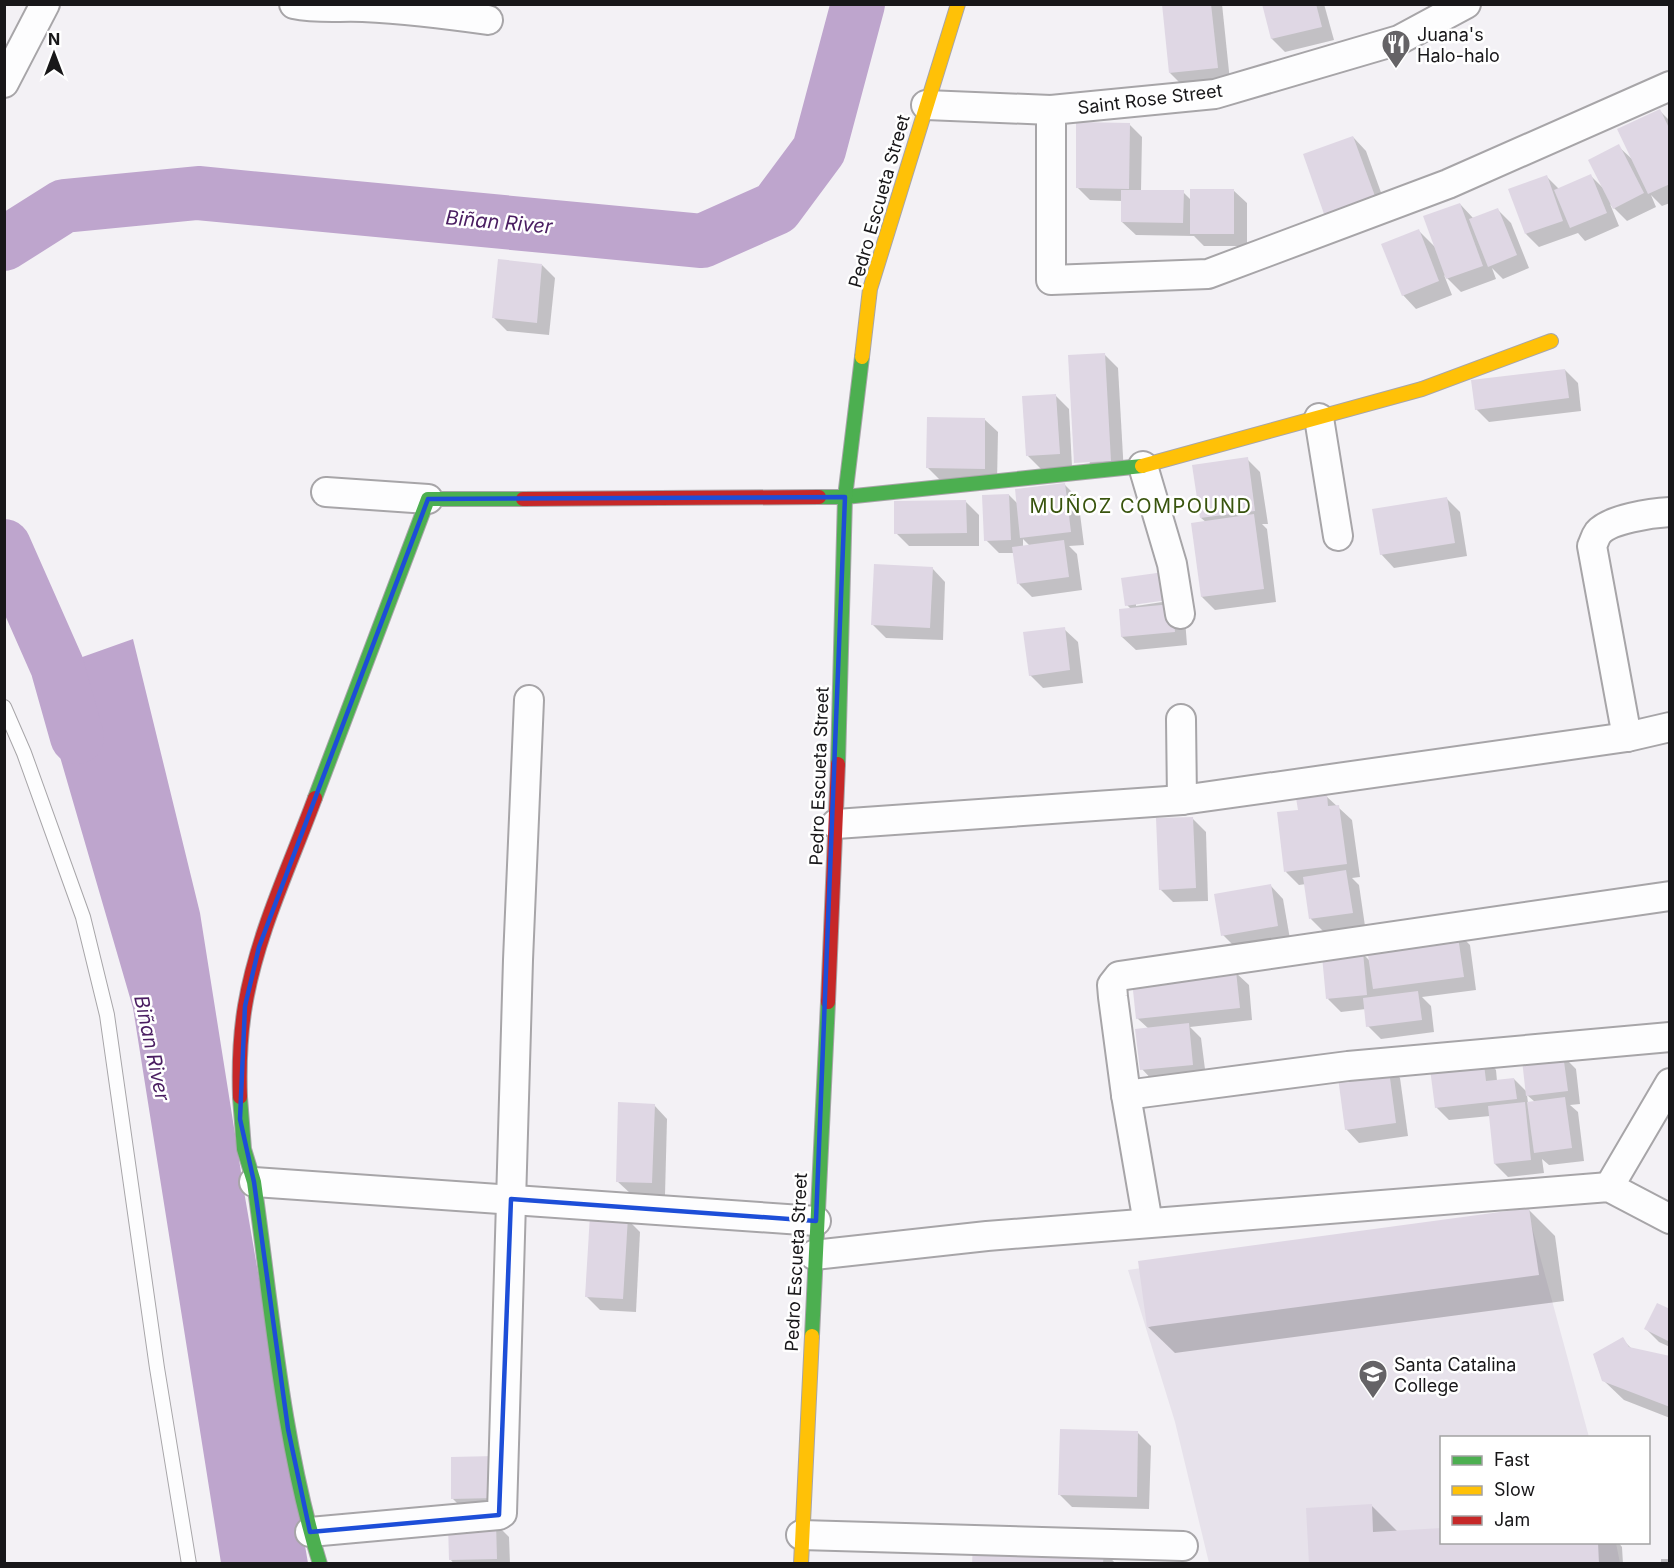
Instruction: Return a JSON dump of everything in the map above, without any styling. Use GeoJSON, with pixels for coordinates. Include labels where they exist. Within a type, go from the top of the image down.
{"type":"FeatureCollection","features":[{"type":"Feature","properties":{"kind":"street"},"geometry":{"type":"LineString","coordinates":[[4,83],[45,4]]}},
{"type":"Feature","properties":{"kind":"street"},"geometry":{"type":"LineString","coordinates":[[294,4],[318,9],[364,7],[488,20]]}},
{"type":"Feature","properties":{"kind":"street","name":"Pedro Escueta Street"},"geometry":{"type":"LineString","coordinates":[[801,1563],[836,824],[845,497],[870,289],[958,4]]}},
{"type":"Feature","properties":{"kind":"street","name":"Saint Rose Street"},"geometry":{"type":"LineString","coordinates":[[926,105],[1051,110],[1215,94],[1399,40],[1466,4]]}},
{"type":"Feature","properties":{"kind":"street"},"geometry":{"type":"LineString","coordinates":[[1051,110],[1051,280],[1208,274],[1448,184],[1670,86]]}},
{"type":"Feature","properties":{"kind":"street"},"geometry":{"type":"LineString","coordinates":[[326,492],[428,499],[845,497],[1143,466],[1422,388],[1551,341]]}},
{"type":"Feature","properties":{"kind":"street"},"geometry":{"type":"LineString","coordinates":[[1319,418],[1338,536]]}},
{"type":"Feature","properties":{"kind":"street"},"geometry":{"type":"LineString","coordinates":[[1143,466],[1172,564],[1180,614]]}},
{"type":"Feature","properties":{"kind":"street"},"geometry":{"type":"LineString","coordinates":[[320,1563],[310,1532],[288,1429],[254,1182],[244,1149],[240,1119],[239,1060],[245,1006],[259,947],[428,499]]}},
{"type":"Feature","properties":{"kind":"street"},"geometry":{"type":"LineString","coordinates":[[1628,737],[1592,546],[1599,532],[1616,522],[1653,513],[1670,512]]}},
{"type":"Feature","properties":{"kind":"street"},"geometry":{"type":"LineString","coordinates":[[310,1532],[501,1514],[529,700]]}},
{"type":"Feature","properties":{"kind":"street"},"geometry":{"type":"LineString","coordinates":[[1181,719],[1182,801]]}},
{"type":"Feature","properties":{"kind":"street"},"geometry":{"type":"LineString","coordinates":[[836,824],[1182,801],[1628,737],[1670,727]]}},
{"type":"Feature","properties":{"kind":"street"},"geometry":{"type":"LineString","coordinates":[[1148,1223],[1126,1095],[1112,985],[1119,976],[1670,896]]}},
{"type":"Feature","properties":{"kind":"street"},"geometry":{"type":"LineString","coordinates":[[1126,1095],[1348,1066],[1670,1037]]}},
{"type":"Feature","properties":{"kind":"street"},"geometry":{"type":"LineString","coordinates":[[1609,1187],[1670,1083]]}},
{"type":"Feature","properties":{"kind":"street"},"geometry":{"type":"LineString","coordinates":[[254,1182],[511,1198],[816,1221]]}},
{"type":"Feature","properties":{"kind":"street"},"geometry":{"type":"LineString","coordinates":[[814,1255],[987,1236],[1609,1187],[1670,1218]]}},
{"type":"Feature","properties":{"kind":"street"},"geometry":{"type":"LineString","coordinates":[[801,1535],[1183,1546]]}},
{"type":"Feature","properties":{"kind":"lane"},"geometry":{"type":"LineString","coordinates":[[4,707],[28,764],[83,917],[107,1015],[157,1368],[189,1563]]}},
{"type":"Feature","properties":{"kind":"highlighted area"},"geometry":{"type":"Polygon","coordinates":[[[845,497],[816,1221],[511,1199],[499,1515],[310,1532],[288,1429],[254,1182],[240,1119],[245,1006],[259,947],[428,499],[845,497]]]}},
{"type":"Feature","properties":{"kind":"shaded area","name":"Santa Catalina College"},"geometry":{"type":"Polygon","coordinates":[[[1528,1212],[1589,1436],[1440,1436],[1440,1544],[1616,1544],[1620,1563],[1209,1563],[1175,1422],[1128,1270],[1528,1212]]]}},
{"type":"Feature","properties":{"kind":"water"},"geometry":{"type":"Polygon","coordinates":[[[133,639],[200,913],[245,1197],[308,1563],[221,1563],[133,1008],[31,657],[57,666],[133,639]]]}},
{"type":"Feature","properties":{"kind":"building"},"geometry":{"type":"Polygon","coordinates":[[[1162,4],[1211,4],[1218,68],[1169,73],[1162,4]]]}},
{"type":"Feature","properties":{"kind":"building"},"geometry":{"type":"Polygon","coordinates":[[[1262,4],[1316,4],[1322,27],[1271,39],[1262,4]]]}},
{"type":"Feature","properties":{"kind":"building"},"geometry":{"type":"Polygon","coordinates":[[[1660,109],[1670,130],[1670,184],[1648,194],[1617,129],[1660,109]]]}},
{"type":"Feature","properties":{"kind":"building"},"geometry":{"type":"Polygon","coordinates":[[[1076,122],[1130,123],[1129,189],[1076,188],[1076,122]]]}},
{"type":"Feature","properties":{"kind":"building"},"geometry":{"type":"Polygon","coordinates":[[[1353,136],[1375,196],[1324,214],[1303,154],[1353,136]]]}},
{"type":"Feature","properties":{"kind":"building"},"geometry":{"type":"Polygon","coordinates":[[[1619,144],[1644,193],[1613,209],[1588,160],[1619,144]]]}},
{"type":"Feature","properties":{"kind":"building"},"geometry":{"type":"Polygon","coordinates":[[[1591,174],[1607,213],[1570,228],[1554,190],[1591,174]]]}},
{"type":"Feature","properties":{"kind":"building"},"geometry":{"type":"Polygon","coordinates":[[[1547,175],[1563,221],[1525,234],[1508,189],[1547,175]]]}},
{"type":"Feature","properties":{"kind":"building"},"geometry":{"type":"Polygon","coordinates":[[[1190,189],[1234,189],[1234,234],[1190,234],[1190,189]]]}},
{"type":"Feature","properties":{"kind":"building"},"geometry":{"type":"Polygon","coordinates":[[[1121,190],[1184,190],[1183,223],[1121,222],[1121,190]]]}},
{"type":"Feature","properties":{"kind":"building"},"geometry":{"type":"Polygon","coordinates":[[[1460,203],[1483,266],[1446,279],[1423,216],[1460,203]]]}},
{"type":"Feature","properties":{"kind":"building"},"geometry":{"type":"Polygon","coordinates":[[[1498,208],[1517,255],[1488,267],[1469,219],[1498,208]]]}},
{"type":"Feature","properties":{"kind":"building"},"geometry":{"type":"Polygon","coordinates":[[[1419,229],[1439,281],[1402,296],[1381,244],[1419,229]]]}},
{"type":"Feature","properties":{"kind":"building"},"geometry":{"type":"Polygon","coordinates":[[[498,259],[542,264],[537,323],[492,318],[498,259]]]}},
{"type":"Feature","properties":{"kind":"building"},"geometry":{"type":"Polygon","coordinates":[[[1105,353],[1111,461],[1074,463],[1068,355],[1105,353]]]}},
{"type":"Feature","properties":{"kind":"building"},"geometry":{"type":"Polygon","coordinates":[[[1565,369],[1569,398],[1475,410],[1471,380],[1565,369]]]}},
{"type":"Feature","properties":{"kind":"building"},"geometry":{"type":"Polygon","coordinates":[[[1056,394],[1060,454],[1026,456],[1022,396],[1056,394]]]}},
{"type":"Feature","properties":{"kind":"building"},"geometry":{"type":"Polygon","coordinates":[[[927,417],[985,418],[985,469],[926,468],[927,417]]]}},
{"type":"Feature","properties":{"kind":"building"},"geometry":{"type":"Polygon","coordinates":[[[1248,457],[1255,511],[1200,518],[1192,465],[1248,457]]]}},
{"type":"Feature","properties":{"kind":"building"},"geometry":{"type":"Polygon","coordinates":[[[1065,483],[1071,532],[1020,538],[1015,489],[1065,483]]]}},
{"type":"Feature","properties":{"kind":"building"},"geometry":{"type":"Polygon","coordinates":[[[1009,494],[1011,540],[984,541],[982,495],[1009,494]]]}},
{"type":"Feature","properties":{"kind":"building"},"geometry":{"type":"Polygon","coordinates":[[[1447,497],[1455,543],[1380,555],[1372,509],[1447,497]]]}},
{"type":"Feature","properties":{"kind":"building"},"geometry":{"type":"Polygon","coordinates":[[[966,500],[967,533],[894,534],[894,501],[966,500]]]}},
{"type":"Feature","properties":{"kind":"building"},"geometry":{"type":"Polygon","coordinates":[[[1254,514],[1264,589],[1201,597],[1191,523],[1254,514]]]}},
{"type":"Feature","properties":{"kind":"building"},"geometry":{"type":"Polygon","coordinates":[[[1064,540],[1069,577],[1017,584],[1012,547],[1064,540]]]}},
{"type":"Feature","properties":{"kind":"building"},"geometry":{"type":"Polygon","coordinates":[[[874,564],[933,567],[930,628],[871,625],[874,564]]]}},
{"type":"Feature","properties":{"kind":"building"},"geometry":{"type":"Polygon","coordinates":[[[1171,571],[1175,599],[1125,606],[1121,578],[1171,571]]]}},
{"type":"Feature","properties":{"kind":"building"},"geometry":{"type":"Polygon","coordinates":[[[1172,604],[1175,632],[1121,637],[1119,609],[1172,604]]]}},
{"type":"Feature","properties":{"kind":"building"},"geometry":{"type":"Polygon","coordinates":[[[1065,627],[1070,670],[1029,676],[1023,632],[1065,627]]]}},
{"type":"Feature","properties":{"kind":"building"},"geometry":{"type":"Polygon","coordinates":[[[1327,794],[1328,806],[1339,805],[1347,864],[1284,872],[1277,812],[1298,810],[1296,798],[1327,794]]]}},
{"type":"Feature","properties":{"kind":"building"},"geometry":{"type":"Polygon","coordinates":[[[1193,817],[1196,888],[1159,890],[1156,818],[1193,817]]]}},
{"type":"Feature","properties":{"kind":"building"},"geometry":{"type":"Polygon","coordinates":[[[1346,870],[1353,913],[1309,919],[1303,877],[1346,870]]]}},
{"type":"Feature","properties":{"kind":"building"},"geometry":{"type":"Polygon","coordinates":[[[1271,884],[1278,926],[1221,936],[1214,894],[1271,884]]]}},
{"type":"Feature","properties":{"kind":"building"},"geometry":{"type":"Polygon","coordinates":[[[1457,930],[1464,977],[1373,989],[1366,942],[1457,930]]]}},
{"type":"Feature","properties":{"kind":"building"},"geometry":{"type":"Polygon","coordinates":[[[1363,952],[1367,995],[1326,999],[1322,956],[1363,952]]]}},
{"type":"Feature","properties":{"kind":"building"},"geometry":{"type":"Polygon","coordinates":[[[1236,971],[1240,1008],[1136,1019],[1132,981],[1236,971]]]}},
{"type":"Feature","properties":{"kind":"building"},"geometry":{"type":"Polygon","coordinates":[[[1418,991],[1422,1020],[1366,1027],[1363,998],[1418,991]]]}},
{"type":"Feature","properties":{"kind":"building"},"geometry":{"type":"Polygon","coordinates":[[[1189,1023],[1193,1065],[1140,1070],[1135,1029],[1189,1023]]]}},
{"type":"Feature","properties":{"kind":"building"},"geometry":{"type":"Polygon","coordinates":[[[1563,1054],[1568,1091],[1526,1096],[1522,1060],[1563,1054]]]}},
{"type":"Feature","properties":{"kind":"building"},"geometry":{"type":"Polygon","coordinates":[[[1483,1055],[1486,1081],[1514,1078],[1517,1099],[1435,1108],[1429,1061],[1483,1055]]]}},
{"type":"Feature","properties":{"kind":"building"},"geometry":{"type":"Polygon","coordinates":[[[1388,1063],[1396,1123],[1345,1130],[1337,1070],[1388,1063]]]}},
{"type":"Feature","properties":{"kind":"building"},"geometry":{"type":"Polygon","coordinates":[[[1565,1097],[1572,1148],[1534,1153],[1527,1102],[1565,1097]]]}},
{"type":"Feature","properties":{"kind":"building"},"geometry":{"type":"Polygon","coordinates":[[[618,1102],[655,1104],[652,1183],[616,1182],[618,1102]]]}},
{"type":"Feature","properties":{"kind":"building"},"geometry":{"type":"Polygon","coordinates":[[[1525,1102],[1531,1160],[1494,1164],[1488,1106],[1525,1102]]]}},
{"type":"Feature","properties":{"kind":"building"},"geometry":{"type":"Polygon","coordinates":[[[1529,1208],[1539,1275],[1147,1327],[1138,1261],[1529,1208]]]}},
{"type":"Feature","properties":{"kind":"building"},"geometry":{"type":"Polygon","coordinates":[[[590,1215],[628,1217],[623,1299],[585,1297],[590,1215]]]}},
{"type":"Feature","properties":{"kind":"building"},"geometry":{"type":"Polygon","coordinates":[[[1657,1303],[1670,1309],[1670,1342],[1644,1329],[1657,1303]]]}},
{"type":"Feature","properties":{"kind":"building"},"geometry":{"type":"Polygon","coordinates":[[[1623,1337],[1629,1347],[1670,1356],[1670,1407],[1602,1381],[1593,1354],[1623,1337]]]}},
{"type":"Feature","properties":{"kind":"building"},"geometry":{"type":"Polygon","coordinates":[[[1060,1429],[1138,1431],[1137,1497],[1058,1495],[1060,1429]]]}},
{"type":"Feature","properties":{"kind":"building"},"geometry":{"type":"Polygon","coordinates":[[[495,1456],[495,1498],[451,1499],[451,1457],[495,1456]]]}},
{"type":"Feature","properties":{"kind":"building"},"geometry":{"type":"Polygon","coordinates":[[[1372,1504],[1373,1532],[1440,1528],[1440,1544],[1598,1544],[1599,1564],[1309,1564],[1306,1508],[1372,1504]]]}},
{"type":"Feature","properties":{"kind":"building"},"geometry":{"type":"Polygon","coordinates":[[[496,1522],[497,1559],[449,1560],[448,1524],[496,1522]]]}},
{"type":"Feature","properties":{"kind":"building"},"geometry":{"type":"Polygon","coordinates":[[[973,1546],[1104,1549],[1103,1564],[972,1564],[973,1546]]]}},
{"type":"Feature","properties":{"kind":"waterway","name":"Biñan River"},"geometry":{"type":"LineString","coordinates":[[4,244],[64,206],[198,193],[702,241],[776,208],[819,150],[858,4]]}},
{"type":"Feature","properties":{"kind":"waterway","name":"Biñan River"},"geometry":{"type":"LineString","coordinates":[[4,546],[57,666],[77,737]]}},
{"type":"Feature","properties":{"kind":"traffic: fast"},"geometry":{"type":"LineString","coordinates":[[838,764],[845,497],[862,357]]}},
{"type":"Feature","properties":{"kind":"traffic: fast"},"geometry":{"type":"LineString","coordinates":[[819,497],[845,497],[1142,466]]}},
{"type":"Feature","properties":{"kind":"traffic: fast"},"geometry":{"type":"LineString","coordinates":[[315,798],[428,499],[523,499]]}},
{"type":"Feature","properties":{"kind":"traffic: fast"},"geometry":{"type":"LineString","coordinates":[[812,1336],[828,1002]]}},
{"type":"Feature","properties":{"kind":"traffic: fast"},"geometry":{"type":"LineString","coordinates":[[240,1097],[244,1149],[254,1182],[287,1423],[296,1470],[320,1564]]}},
{"type":"Feature","properties":{"kind":"traffic: slow"},"geometry":{"type":"LineString","coordinates":[[862,357],[870,289],[958,4]]}},
{"type":"Feature","properties":{"kind":"traffic: slow"},"geometry":{"type":"LineString","coordinates":[[1142,466],[1422,389],[1551,341]]}},
{"type":"Feature","properties":{"kind":"traffic: slow"},"geometry":{"type":"LineString","coordinates":[[801,1564],[812,1336]]}},
{"type":"Feature","properties":{"kind":"traffic: jam"},"geometry":{"type":"LineString","coordinates":[[523,499],[819,497]]}},
{"type":"Feature","properties":{"kind":"traffic: jam"},"geometry":{"type":"LineString","coordinates":[[828,1002],[838,764]]}},
{"type":"Feature","properties":{"kind":"traffic: jam"},"geometry":{"type":"LineString","coordinates":[[240,1097],[241,1040],[250,979],[275,900],[315,798]]}},
{"type":"Feature","properties":{"kind":"place","name":"Juana's Halo-halo"},"geometry":{"type":"Point","coordinates":[1396,70]}},
{"type":"Feature","properties":{"kind":"place","name":"Santa Catalina College"},"geometry":{"type":"Point","coordinates":[1373,1400]}},
{"type":"Feature","properties":{"kind":"district","name":"MUÑOZ COMPOUND"},"geometry":{"type":"Point","coordinates":[1141,506]}}]}
